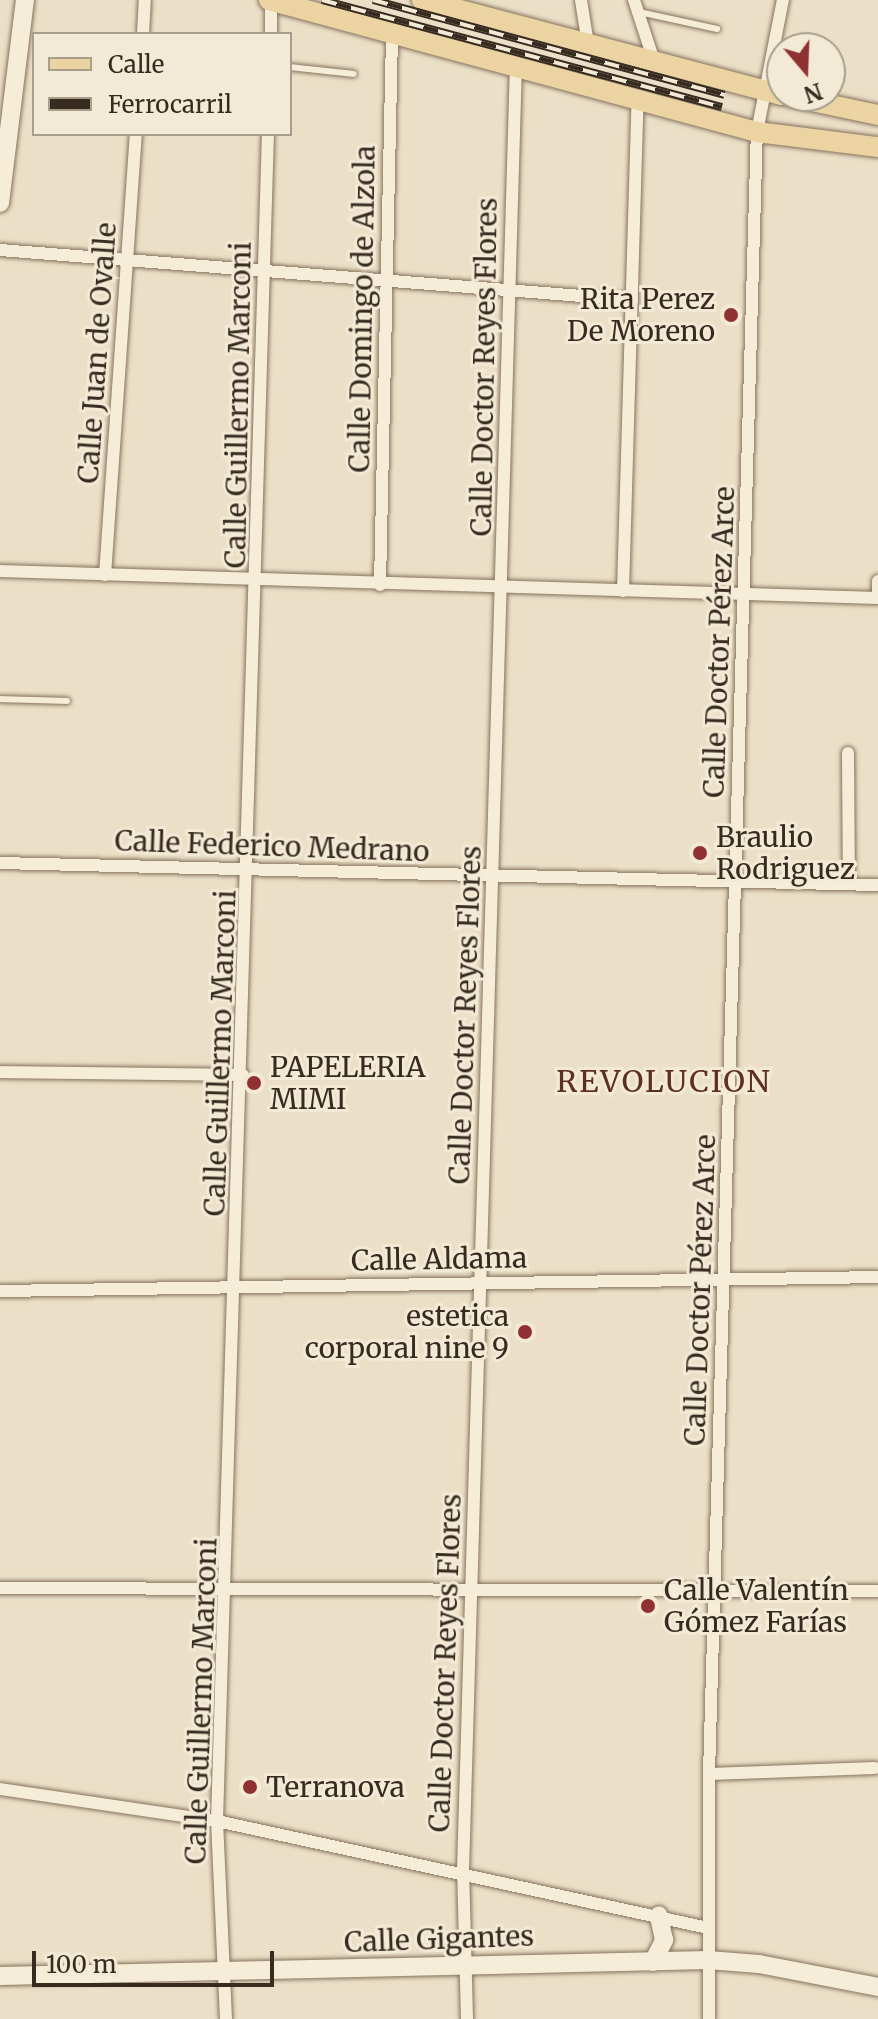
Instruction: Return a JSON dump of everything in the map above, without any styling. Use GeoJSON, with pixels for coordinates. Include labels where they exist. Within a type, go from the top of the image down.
{"type":"FeatureCollection","features":[{"type":"Feature","properties":{"kind":"main road"},"geometry":{"type":"LineString","coordinates":[[0,203],[25,0]]}},
{"type":"Feature","properties":{"kind":"main road"},"geometry":{"type":"LineString","coordinates":[[270,0],[757,132],[878,147]]}},
{"type":"Feature","properties":{"kind":"main road"},"geometry":{"type":"LineString","coordinates":[[422,0],[766,91]]}},
{"type":"Feature","properties":{"kind":"main road"},"geometry":{"type":"LineString","coordinates":[[846,108],[878,115]]}},
{"type":"Feature","properties":{"kind":"main road"},"geometry":{"type":"LineString","coordinates":[[653,1962],[664,1940],[659,1916]]}},
{"type":"Feature","properties":{"kind":"main road","name":"Calle Gigantes"},"geometry":{"type":"LineString","coordinates":[[0,1976],[708,1960],[759,1964],[878,1987]]}},
{"type":"Feature","properties":{"kind":"street"},"geometry":{"type":"LineString","coordinates":[[143,32],[145,0]]}},
{"type":"Feature","properties":{"kind":"street"},"geometry":{"type":"LineString","coordinates":[[270,0],[271,32]]}},
{"type":"Feature","properties":{"kind":"street"},"geometry":{"type":"LineString","coordinates":[[581,0],[588,44]]}},
{"type":"Feature","properties":{"kind":"street","name":"Calle Doctor Pérez Arce"},"geometry":{"type":"LineString","coordinates":[[781,32],[783,0]]}},
{"type":"Feature","properties":{"kind":"street"},"geometry":{"type":"LineString","coordinates":[[636,6],[654,61]]}},
{"type":"Feature","properties":{"kind":"street","name":"Calle Domingo de Alzola"},"geometry":{"type":"LineString","coordinates":[[380,585],[392,33]]}},
{"type":"Feature","properties":{"kind":"street","name":"Calle Doctor Reyes Flores"},"geometry":{"type":"LineString","coordinates":[[467,2019],[463,1871],[516,65]]}},
{"type":"Feature","properties":{"kind":"street"},"geometry":{"type":"LineString","coordinates":[[623,591],[638,98]]}},
{"type":"Feature","properties":{"kind":"street","name":"Calle Doctor Pérez Arce"},"geometry":{"type":"LineString","coordinates":[[709,2019],[709,1774],[757,132],[768,112]]}},
{"type":"Feature","properties":{"kind":"street","name":"Calle Juan de Ovalle"},"geometry":{"type":"LineString","coordinates":[[105,575],[136,136]]}},
{"type":"Feature","properties":{"kind":"street","name":"Calle Guillermo Marconi"},"geometry":{"type":"LineString","coordinates":[[226,2019],[217,1821],[228,1591],[268,136]]}},
{"type":"Feature","properties":{"kind":"street"},"geometry":{"type":"LineString","coordinates":[[0,250],[632,300]]}},
{"type":"Feature","properties":{"kind":"street"},"geometry":{"type":"LineString","coordinates":[[0,571],[258,582],[878,598],[878,581]]}},
{"type":"Feature","properties":{"kind":"street"},"geometry":{"type":"LineString","coordinates":[[848,753],[849,884]]}},
{"type":"Feature","properties":{"kind":"street","name":"Calle Federico Medrano"},"geometry":{"type":"LineString","coordinates":[[0,863],[878,885]]}},
{"type":"Feature","properties":{"kind":"street"},"geometry":{"type":"LineString","coordinates":[[0,1072],[243,1075]]}},
{"type":"Feature","properties":{"kind":"street","name":"Calle Aldama"},"geometry":{"type":"LineString","coordinates":[[0,1291],[878,1277]]}},
{"type":"Feature","properties":{"kind":"street"},"geometry":{"type":"LineString","coordinates":[[0,1588],[878,1591]]}},
{"type":"Feature","properties":{"kind":"street"},"geometry":{"type":"LineString","coordinates":[[709,1774],[875,1768]]}},
{"type":"Feature","properties":{"kind":"street"},"geometry":{"type":"LineString","coordinates":[[0,1789],[217,1821],[463,1871],[708,1928]]}},
{"type":"Feature","properties":{"kind":"lane"},"geometry":{"type":"LineString","coordinates":[[636,6],[717,29]]}},
{"type":"Feature","properties":{"kind":"lane"},"geometry":{"type":"LineString","coordinates":[[292,67],[354,74]]}},
{"type":"Feature","properties":{"kind":"lane"},"geometry":{"type":"LineString","coordinates":[[0,699],[67,701]]}},
{"type":"Feature","properties":{"kind":"railway"},"geometry":{"type":"LineString","coordinates":[[322,0],[722,107]]}},
{"type":"Feature","properties":{"kind":"railway"},"geometry":{"type":"LineString","coordinates":[[373,0],[724,95]]}},
{"type":"Feature","properties":{"kind":"place","name":"Rita Perez De Moreno"},"geometry":{"type":"Point","coordinates":[731,315]}},
{"type":"Feature","properties":{"kind":"place","name":"Braulio Rodriguez"},"geometry":{"type":"Point","coordinates":[700,853]}},
{"type":"Feature","properties":{"kind":"place","name":"PAPELERIA MIMI"},"geometry":{"type":"Point","coordinates":[254,1083]}},
{"type":"Feature","properties":{"kind":"place","name":"estetica corporal nine 9"},"geometry":{"type":"Point","coordinates":[525,1332]}},
{"type":"Feature","properties":{"kind":"place","name":"Calle Valentín Gómez Farías"},"geometry":{"type":"Point","coordinates":[648,1606]}},
{"type":"Feature","properties":{"kind":"place","name":"Terranova"},"geometry":{"type":"Point","coordinates":[250,1787]}},
{"type":"Feature","properties":{"kind":"district","name":"REVOLUCION"},"geometry":{"type":"Point","coordinates":[664,1081]}}]}
